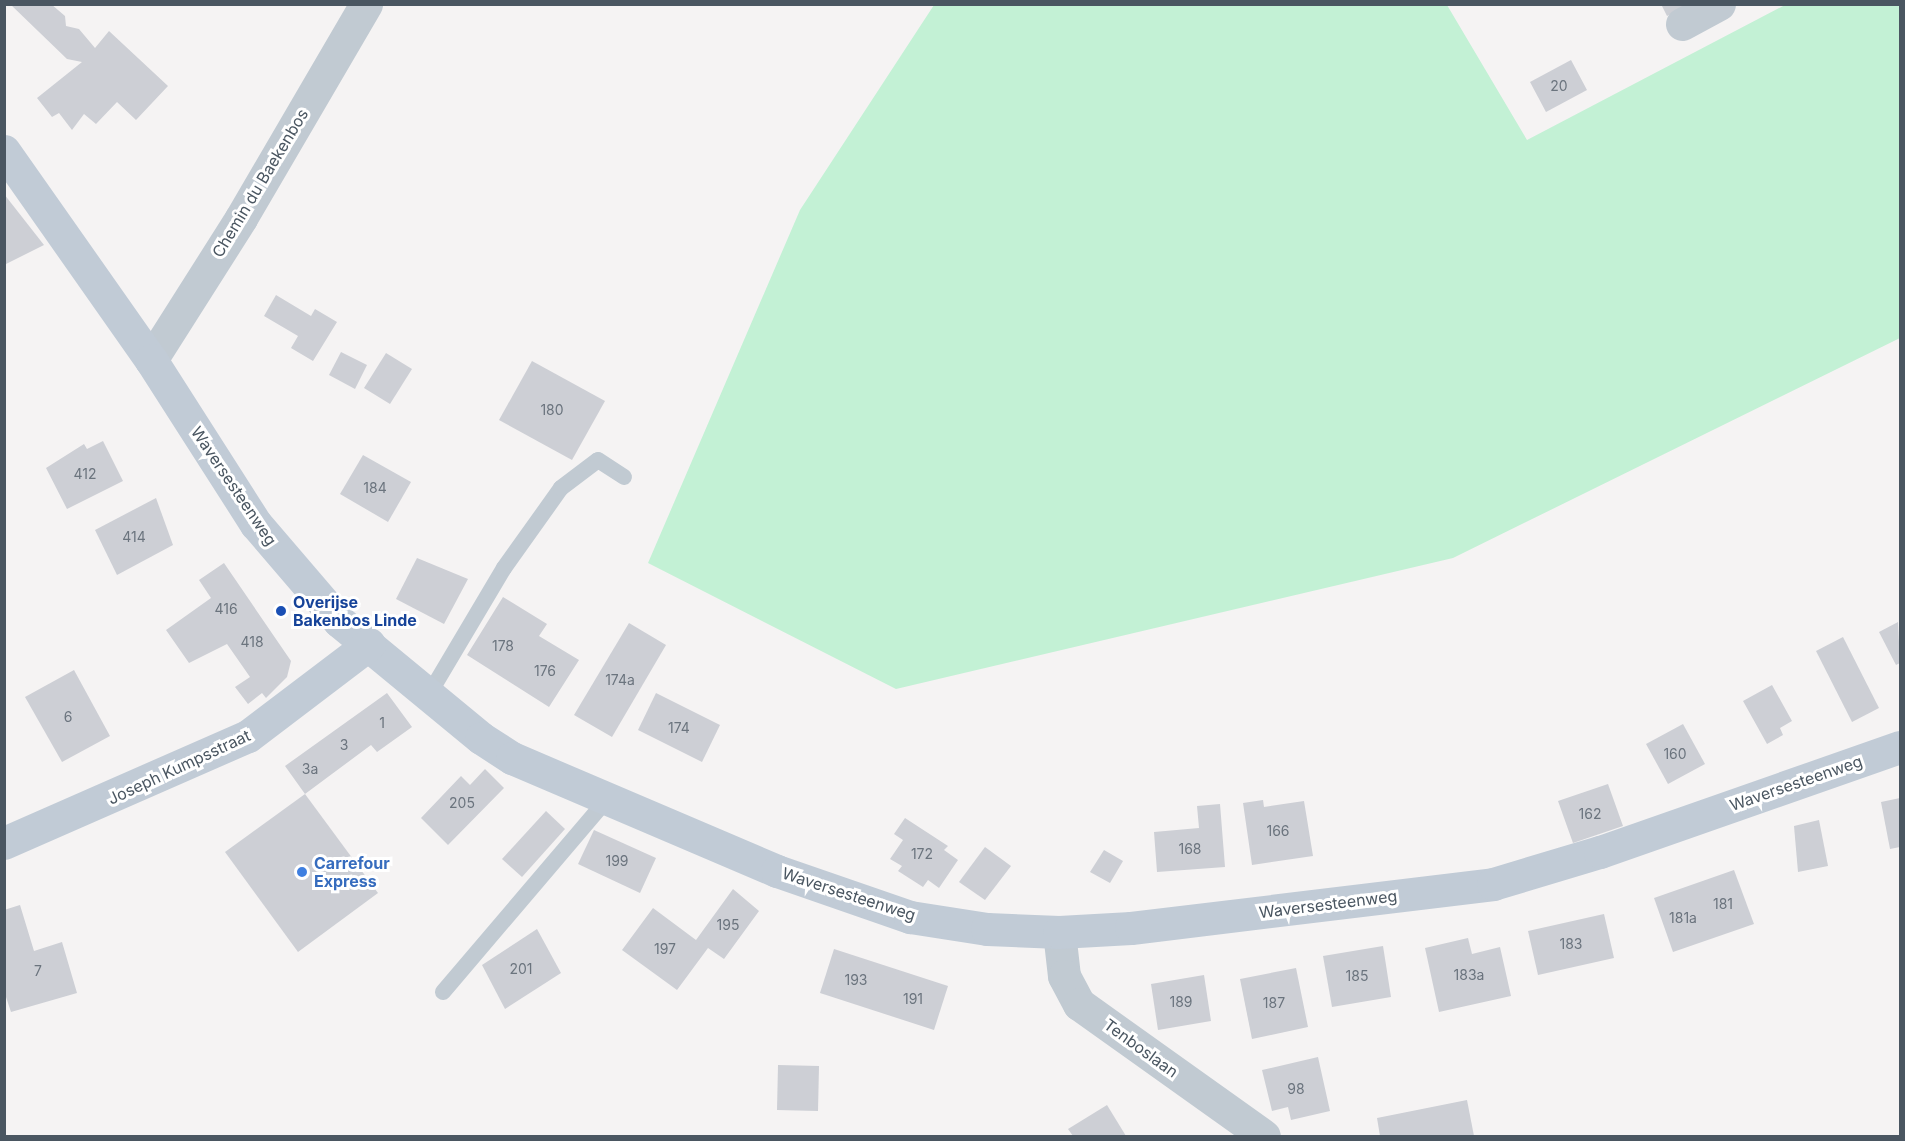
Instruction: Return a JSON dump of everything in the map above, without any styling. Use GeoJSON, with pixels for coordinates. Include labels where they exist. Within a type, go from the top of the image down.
{"type":"FeatureCollection","features":[{"type":"Feature","properties":{"kind":"street","name":"Chemin du Baekenbos"},"geometry":{"type":"LineString","coordinates":[[152,362],[241,218],[366,4]]}},
{"type":"Feature","properties":{"kind":"street"},"geometry":{"type":"LineString","coordinates":[[1682,24],[1719,4]]}},
{"type":"Feature","properties":{"kind":"street","name":"Waversesteenweg"},"geometry":{"type":"LineString","coordinates":[[4,151],[152,362],[256,524],[311,593],[428,696],[512,758],[777,871],[910,917],[987,929],[1059,933],[1131,928],[1493,884],[1600,852],[1900,747]]}},
{"type":"Feature","properties":{"kind":"street","name":"Joseph Kumpsstraat"},"geometry":{"type":"LineString","coordinates":[[4,843],[249,736],[369,644]]}},
{"type":"Feature","properties":{"kind":"street","name":"Tenboslaan"},"geometry":{"type":"LineString","coordinates":[[1059,933],[1064,976],[1079,1004],[1264,1137]]}},
{"type":"Feature","properties":{"kind":"lane"},"geometry":{"type":"LineString","coordinates":[[428,696],[504,568],[561,488],[598,460],[624,477]]}},
{"type":"Feature","properties":{"kind":"lane"},"geometry":{"type":"LineString","coordinates":[[442,992],[607,799]]}},
{"type":"Feature","properties":{"kind":"green space"},"geometry":{"type":"Polygon","coordinates":[[[934,5],[1447,5],[1527,140],[1785,5],[1900,5],[1900,338],[1453,558],[896,689],[648,563],[800,210],[934,5]]]}},
{"type":"Feature","properties":{"kind":"building"},"geometry":{"type":"Polygon","coordinates":[[[10,4],[51,4],[65,16],[66,26],[79,29],[95,48],[109,31],[168,86],[136,120],[117,102],[96,124],[84,114],[72,130],[59,113],[52,117],[37,98],[82,62],[67,59],[10,4]]]}},
{"type":"Feature","properties":{"kind":"building"},"geometry":{"type":"Polygon","coordinates":[[[1661,4],[1694,4],[1667,16],[1661,4]]]}},
{"type":"Feature","properties":{"kind":"building"},"geometry":{"type":"Polygon","coordinates":[[[1571,60],[1587,90],[1546,112],[1530,82],[1571,60]]]}},
{"type":"Feature","properties":{"kind":"building"},"geometry":{"type":"Polygon","coordinates":[[[4,194],[44,245],[4,265],[4,194]]]}},
{"type":"Feature","properties":{"kind":"building"},"geometry":{"type":"Polygon","coordinates":[[[276,295],[311,316],[315,309],[337,322],[313,361],[291,348],[298,336],[264,316],[276,295]]]}},
{"type":"Feature","properties":{"kind":"building"},"geometry":{"type":"Polygon","coordinates":[[[341,352],[367,365],[355,389],[329,375],[341,352]]]}},
{"type":"Feature","properties":{"kind":"building"},"geometry":{"type":"Polygon","coordinates":[[[386,353],[412,369],[390,404],[364,388],[386,353]]]}},
{"type":"Feature","properties":{"kind":"building"},"geometry":{"type":"Polygon","coordinates":[[[532,361],[605,401],[572,460],[499,420],[532,361]]]}},
{"type":"Feature","properties":{"kind":"building"},"geometry":{"type":"Polygon","coordinates":[[[103,441],[123,481],[67,509],[46,468],[84,444],[87,449],[103,441]]]}},
{"type":"Feature","properties":{"kind":"building"},"geometry":{"type":"Polygon","coordinates":[[[363,455],[411,482],[388,522],[340,494],[363,455]]]}},
{"type":"Feature","properties":{"kind":"building"},"geometry":{"type":"Polygon","coordinates":[[[156,498],[173,545],[117,575],[95,530],[156,498]]]}},
{"type":"Feature","properties":{"kind":"building"},"geometry":{"type":"Polygon","coordinates":[[[417,558],[468,579],[444,624],[396,599],[417,558]]]}},
{"type":"Feature","properties":{"kind":"building"},"geometry":{"type":"Polygon","coordinates":[[[224,563],[291,661],[287,677],[266,698],[262,693],[248,704],[235,687],[250,677],[227,644],[189,663],[166,630],[211,598],[199,580],[224,563]]]}},
{"type":"Feature","properties":{"kind":"building"},"geometry":{"type":"Polygon","coordinates":[[[503,597],[547,624],[539,636],[579,660],[549,707],[467,655],[503,597]]]}},
{"type":"Feature","properties":{"kind":"building"},"geometry":{"type":"Polygon","coordinates":[[[1898,622],[1900,663],[1896,665],[1879,632],[1898,622]]]}},
{"type":"Feature","properties":{"kind":"building"},"geometry":{"type":"Polygon","coordinates":[[[629,623],[666,645],[612,737],[574,715],[629,623]]]}},
{"type":"Feature","properties":{"kind":"building"},"geometry":{"type":"Polygon","coordinates":[[[1843,637],[1879,708],[1852,722],[1816,651],[1843,637]]]}},
{"type":"Feature","properties":{"kind":"building"},"geometry":{"type":"Polygon","coordinates":[[[74,670],[110,736],[62,762],[25,697],[74,670]]]}},
{"type":"Feature","properties":{"kind":"building"},"geometry":{"type":"Polygon","coordinates":[[[1772,685],[1792,721],[1780,728],[1783,735],[1767,744],[1743,701],[1772,685]]]}},
{"type":"Feature","properties":{"kind":"building"},"geometry":{"type":"Polygon","coordinates":[[[387,693],[412,727],[377,752],[371,745],[305,794],[285,766],[387,693]]]}},
{"type":"Feature","properties":{"kind":"building"},"geometry":{"type":"Polygon","coordinates":[[[656,693],[720,725],[702,762],[638,730],[656,693]]]}},
{"type":"Feature","properties":{"kind":"building"},"geometry":{"type":"Polygon","coordinates":[[[1683,724],[1705,764],[1668,784],[1646,744],[1683,724]]]}},
{"type":"Feature","properties":{"kind":"building"},"geometry":{"type":"Polygon","coordinates":[[[485,769],[504,788],[448,845],[421,818],[461,776],[470,785],[485,769]]]}},
{"type":"Feature","properties":{"kind":"building"},"geometry":{"type":"Polygon","coordinates":[[[1608,784],[1623,826],[1573,843],[1558,801],[1608,784]]]}},
{"type":"Feature","properties":{"kind":"building","name":"Carrefour Express"},"geometry":{"type":"Polygon","coordinates":[[[305,794],[378,893],[298,952],[225,852],[305,794]]]}},
{"type":"Feature","properties":{"kind":"building"},"geometry":{"type":"Polygon","coordinates":[[[1900,798],[1900,847],[1890,849],[1881,802],[1900,798]]]}},
{"type":"Feature","properties":{"kind":"building"},"geometry":{"type":"Polygon","coordinates":[[[1263,800],[1264,807],[1304,801],[1313,856],[1252,865],[1243,803],[1263,800]]]}},
{"type":"Feature","properties":{"kind":"building"},"geometry":{"type":"Polygon","coordinates":[[[1220,804],[1225,867],[1157,872],[1154,832],[1199,828],[1197,806],[1220,804]]]}},
{"type":"Feature","properties":{"kind":"building"},"geometry":{"type":"Polygon","coordinates":[[[546,811],[565,829],[522,877],[502,859],[546,811]]]}},
{"type":"Feature","properties":{"kind":"building"},"geometry":{"type":"Polygon","coordinates":[[[905,818],[948,846],[944,850],[958,860],[939,888],[928,880],[923,887],[898,871],[902,866],[890,859],[903,840],[894,834],[905,818]]]}},
{"type":"Feature","properties":{"kind":"building"},"geometry":{"type":"Polygon","coordinates":[[[1819,820],[1828,866],[1798,872],[1794,826],[1819,820]]]}},
{"type":"Feature","properties":{"kind":"building"},"geometry":{"type":"Polygon","coordinates":[[[594,830],[656,858],[640,893],[578,864],[594,830]]]}},
{"type":"Feature","properties":{"kind":"building"},"geometry":{"type":"Polygon","coordinates":[[[985,847],[1011,866],[985,900],[959,882],[985,847]]]}},
{"type":"Feature","properties":{"kind":"building"},"geometry":{"type":"Polygon","coordinates":[[[1104,850],[1123,861],[1110,883],[1090,872],[1104,850]]]}},
{"type":"Feature","properties":{"kind":"building"},"geometry":{"type":"Polygon","coordinates":[[[1734,870],[1754,924],[1673,952],[1654,898],[1734,870]]]}},
{"type":"Feature","properties":{"kind":"building"},"geometry":{"type":"Polygon","coordinates":[[[733,889],[759,911],[724,959],[708,948],[677,990],[622,950],[653,908],[696,940],[733,889]]]}},
{"type":"Feature","properties":{"kind":"building"},"geometry":{"type":"Polygon","coordinates":[[[20,905],[34,951],[62,942],[77,993],[11,1012],[4,991],[4,910],[20,905]]]}},
{"type":"Feature","properties":{"kind":"building"},"geometry":{"type":"Polygon","coordinates":[[[1604,914],[1614,958],[1538,975],[1528,931],[1604,914]]]}},
{"type":"Feature","properties":{"kind":"building"},"geometry":{"type":"Polygon","coordinates":[[[537,929],[561,973],[505,1009],[482,965],[537,929]]]}},
{"type":"Feature","properties":{"kind":"building"},"geometry":{"type":"Polygon","coordinates":[[[1468,938],[1472,954],[1500,947],[1511,996],[1439,1012],[1425,948],[1468,938]]]}},
{"type":"Feature","properties":{"kind":"building"},"geometry":{"type":"Polygon","coordinates":[[[1383,946],[1391,997],[1332,1007],[1323,956],[1383,946]]]}},
{"type":"Feature","properties":{"kind":"building"},"geometry":{"type":"Polygon","coordinates":[[[834,949],[948,986],[934,1030],[820,993],[834,949]]]}},
{"type":"Feature","properties":{"kind":"building"},"geometry":{"type":"Polygon","coordinates":[[[1296,968],[1308,1027],[1252,1039],[1240,979],[1296,968]]]}},
{"type":"Feature","properties":{"kind":"building"},"geometry":{"type":"Polygon","coordinates":[[[1204,975],[1211,1021],[1158,1030],[1151,984],[1204,975]]]}},
{"type":"Feature","properties":{"kind":"building"},"geometry":{"type":"Polygon","coordinates":[[[1318,1057],[1330,1111],[1291,1120],[1288,1107],[1272,1111],[1262,1070],[1318,1057]]]}},
{"type":"Feature","properties":{"kind":"building"},"geometry":{"type":"Polygon","coordinates":[[[778,1065],[819,1066],[818,1111],[777,1110],[778,1065]]]}},
{"type":"Feature","properties":{"kind":"building"},"geometry":{"type":"Polygon","coordinates":[[[1467,1100],[1474,1136],[1380,1136],[1377,1118],[1467,1100]]]}},
{"type":"Feature","properties":{"kind":"building"},"geometry":{"type":"Polygon","coordinates":[[[1107,1105],[1126,1136],[1073,1136],[1068,1129],[1107,1105]]]}},
{"type":"Feature","properties":{"kind":"place","name":"Overijse Bakenbos Linde"},"geometry":{"type":"Point","coordinates":[281,611]}},
{"type":"Feature","properties":{"kind":"place","name":"Carrefour Express"},"geometry":{"type":"Point","coordinates":[302,872]}}]}
